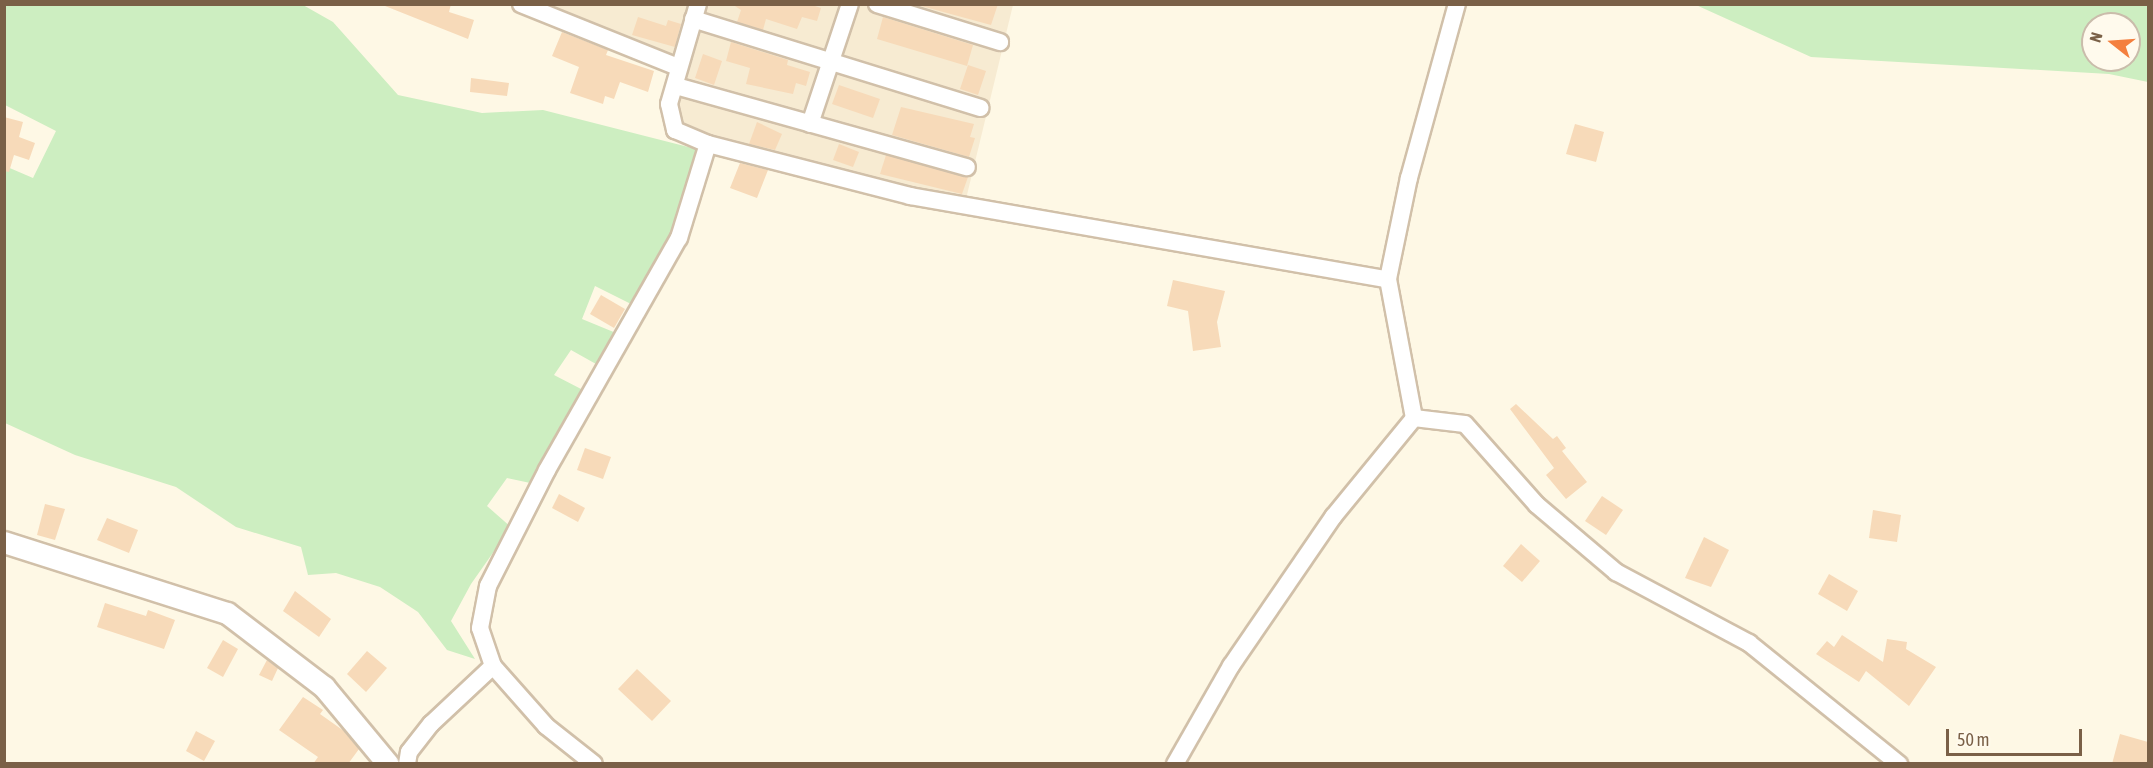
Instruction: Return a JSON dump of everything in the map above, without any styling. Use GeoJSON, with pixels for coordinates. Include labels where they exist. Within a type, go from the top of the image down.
{"type":"FeatureCollection","features":[{"type":"Feature","properties":{"kind":"street"},"geometry":{"type":"LineString","coordinates":[[521,4],[678,67]]}},
{"type":"Feature","properties":{"kind":"street"},"geometry":{"type":"LineString","coordinates":[[810,124],[850,4]]}},
{"type":"Feature","properties":{"kind":"street"},"geometry":{"type":"LineString","coordinates":[[877,4],[1000,42]]}},
{"type":"Feature","properties":{"kind":"street"},"geometry":{"type":"LineString","coordinates":[[1175,764],[1231,666],[1333,517],[1414,418],[1388,279],[1409,178],[1456,4]]}},
{"type":"Feature","properties":{"kind":"street"},"geometry":{"type":"LineString","coordinates":[[981,108],[831,63],[695,12],[678,67],[676,86],[669,104],[675,130],[708,144],[910,196],[1340,273],[1388,279]]}},
{"type":"Feature","properties":{"kind":"street"},"geometry":{"type":"LineString","coordinates":[[676,86],[967,167]]}},
{"type":"Feature","properties":{"kind":"street"},"geometry":{"type":"LineString","coordinates":[[594,764],[546,726],[493,666],[480,628],[488,586],[547,470],[679,238],[708,144]]}},
{"type":"Feature","properties":{"kind":"street"},"geometry":{"type":"LineString","coordinates":[[1414,418],[1465,424],[1537,505],[1616,573],[1749,643],[1899,764]]}},
{"type":"Feature","properties":{"kind":"street"},"geometry":{"type":"LineString","coordinates":[[4,542],[227,613],[324,687],[388,764]]}},
{"type":"Feature","properties":{"kind":"street"},"geometry":{"type":"LineString","coordinates":[[407,764],[409,752],[432,724],[493,666]]}},
{"type":"Feature","properties":{"kind":"shaded area"},"geometry":{"type":"Polygon","coordinates":[[[522,5],[1013,5],[966,199],[940,202],[675,130],[678,67],[522,5]]]}},
{"type":"Feature","properties":{"kind":"green space"},"geometry":{"type":"Polygon","coordinates":[[[5,5],[303,5],[333,22],[398,95],[482,113],[543,110],[704,151],[685,207],[631,304],[595,286],[582,319],[616,333],[596,364],[571,350],[554,375],[583,390],[535,484],[507,478],[487,506],[511,527],[471,584],[451,621],[475,659],[447,650],[418,612],[380,587],[336,573],[308,575],[301,547],[236,527],[176,487],[75,455],[5,423],[5,166],[33,178],[56,131],[5,105],[5,5]]]}},
{"type":"Feature","properties":{"kind":"green space"},"geometry":{"type":"Polygon","coordinates":[[[1696,5],[2148,5],[2148,82],[2109,74],[1811,57],[1696,5]]]}},
{"type":"Feature","properties":{"kind":"building"},"geometry":{"type":"Polygon","coordinates":[[[380,4],[451,4],[449,12],[474,20],[468,39],[380,4]]]}},
{"type":"Feature","properties":{"kind":"building"},"geometry":{"type":"Polygon","coordinates":[[[732,4],[809,4],[821,8],[817,21],[802,17],[797,29],[766,19],[763,30],[737,22],[741,10],[732,4]]]}},
{"type":"Feature","properties":{"kind":"building"},"geometry":{"type":"Polygon","coordinates":[[[914,4],[998,4],[991,25],[914,4]]]}},
{"type":"Feature","properties":{"kind":"building"},"geometry":{"type":"Polygon","coordinates":[[[638,17],[666,26],[668,20],[681,24],[675,47],[632,35],[638,17]]]}},
{"type":"Feature","properties":{"kind":"building"},"geometry":{"type":"Polygon","coordinates":[[[883,17],[973,45],[967,66],[877,39],[883,17]]]}},
{"type":"Feature","properties":{"kind":"building"},"geometry":{"type":"Polygon","coordinates":[[[562,32],[608,50],[606,55],[654,71],[648,92],[620,82],[614,99],[605,96],[603,104],[570,93],[579,67],[552,56],[562,32]]]}},
{"type":"Feature","properties":{"kind":"building"},"geometry":{"type":"Polygon","coordinates":[[[731,42],[788,60],[787,65],[810,72],[806,86],[796,83],[793,94],[746,84],[750,68],[726,61],[731,42]]]}},
{"type":"Feature","properties":{"kind":"building"},"geometry":{"type":"Polygon","coordinates":[[[703,54],[722,61],[714,85],[695,78],[703,54]]]}},
{"type":"Feature","properties":{"kind":"building"},"geometry":{"type":"Polygon","coordinates":[[[968,65],[986,71],[978,95],[960,89],[968,65]]]}},
{"type":"Feature","properties":{"kind":"building"},"geometry":{"type":"Polygon","coordinates":[[[471,78],[509,83],[507,96],[470,92],[471,78]]]}},
{"type":"Feature","properties":{"kind":"building"},"geometry":{"type":"Polygon","coordinates":[[[839,85],[880,99],[873,118],[832,104],[839,85]]]}},
{"type":"Feature","properties":{"kind":"building"},"geometry":{"type":"Polygon","coordinates":[[[901,107],[974,124],[970,137],[975,138],[969,157],[892,135],[901,107]]]}},
{"type":"Feature","properties":{"kind":"building"},"geometry":{"type":"Polygon","coordinates":[[[4,117],[23,122],[19,137],[35,143],[29,160],[14,155],[9,172],[4,171],[4,117]]]}},
{"type":"Feature","properties":{"kind":"building"},"geometry":{"type":"Polygon","coordinates":[[[757,122],[782,134],[775,150],[749,144],[757,122]]]}},
{"type":"Feature","properties":{"kind":"building"},"geometry":{"type":"Polygon","coordinates":[[[1575,124],[1604,132],[1596,162],[1566,154],[1575,124]]]}},
{"type":"Feature","properties":{"kind":"building"},"geometry":{"type":"Polygon","coordinates":[[[839,144],[859,152],[853,167],[833,160],[839,144]]]}},
{"type":"Feature","properties":{"kind":"building"},"geometry":{"type":"Polygon","coordinates":[[[886,155],[968,177],[962,194],[880,174],[886,155]]]}},
{"type":"Feature","properties":{"kind":"building"},"geometry":{"type":"Polygon","coordinates":[[[740,163],[768,170],[757,198],[730,188],[740,163]]]}},
{"type":"Feature","properties":{"kind":"building"},"geometry":{"type":"Polygon","coordinates":[[[1173,280],[1225,291],[1217,322],[1221,347],[1193,351],[1188,311],[1167,306],[1173,280]]]}},
{"type":"Feature","properties":{"kind":"building"},"geometry":{"type":"Polygon","coordinates":[[[601,295],[625,309],[614,328],[590,314],[601,295]]]}},
{"type":"Feature","properties":{"kind":"building"},"geometry":{"type":"Polygon","coordinates":[[[1516,404],[1553,439],[1557,436],[1566,448],[1562,451],[1587,482],[1566,499],[1546,475],[1554,468],[1510,409],[1516,404]]]}},
{"type":"Feature","properties":{"kind":"building"},"geometry":{"type":"Polygon","coordinates":[[[585,448],[611,457],[603,479],[577,470],[585,448]]]}},
{"type":"Feature","properties":{"kind":"building"},"geometry":{"type":"Polygon","coordinates":[[[559,494],[585,508],[578,522],[552,508],[559,494]]]}},
{"type":"Feature","properties":{"kind":"building"},"geometry":{"type":"Polygon","coordinates":[[[1602,496],[1623,510],[1606,535],[1585,521],[1602,496]]]}},
{"type":"Feature","properties":{"kind":"building"},"geometry":{"type":"Polygon","coordinates":[[[45,504],[65,509],[55,540],[37,535],[45,504]]]}},
{"type":"Feature","properties":{"kind":"building"},"geometry":{"type":"Polygon","coordinates":[[[1873,510],[1901,515],[1897,542],[1869,538],[1873,510]]]}},
{"type":"Feature","properties":{"kind":"building"},"geometry":{"type":"Polygon","coordinates":[[[107,518],[138,530],[129,553],[97,540],[107,518]]]}},
{"type":"Feature","properties":{"kind":"building"},"geometry":{"type":"Polygon","coordinates":[[[1704,537],[1729,550],[1711,587],[1685,578],[1704,537]]]}},
{"type":"Feature","properties":{"kind":"building"},"geometry":{"type":"Polygon","coordinates":[[[1521,544],[1540,561],[1522,582],[1503,566],[1521,544]]]}},
{"type":"Feature","properties":{"kind":"building"},"geometry":{"type":"Polygon","coordinates":[[[1829,574],[1858,591],[1847,611],[1818,594],[1829,574]]]}},
{"type":"Feature","properties":{"kind":"building"},"geometry":{"type":"Polygon","coordinates":[[[295,591],[331,619],[319,637],[283,611],[295,591]]]}},
{"type":"Feature","properties":{"kind":"building"},"geometry":{"type":"Polygon","coordinates":[[[105,603],[146,616],[148,610],[175,620],[164,649],[97,627],[105,603]]]}},
{"type":"Feature","properties":{"kind":"building"},"geometry":{"type":"Polygon","coordinates":[[[1842,635],[1883,662],[1887,639],[1907,642],[1906,649],[1936,667],[1909,706],[1866,671],[1859,682],[1816,654],[1827,641],[1834,647],[1842,635]]]}},
{"type":"Feature","properties":{"kind":"building"},"geometry":{"type":"Polygon","coordinates":[[[223,640],[238,649],[223,677],[207,668],[223,640]]]}},
{"type":"Feature","properties":{"kind":"building"},"geometry":{"type":"Polygon","coordinates":[[[367,651],[387,668],[366,692],[347,674],[367,651]]]}},
{"type":"Feature","properties":{"kind":"building"},"geometry":{"type":"Polygon","coordinates":[[[267,660],[278,668],[272,681],[259,675],[267,660]]]}},
{"type":"Feature","properties":{"kind":"building"},"geometry":{"type":"Polygon","coordinates":[[[637,669],[671,701],[652,721],[618,689],[637,669]]]}},
{"type":"Feature","properties":{"kind":"building"},"geometry":{"type":"Polygon","coordinates":[[[303,697],[323,710],[320,714],[344,731],[359,749],[348,764],[313,764],[318,757],[279,730],[303,697]]]}},
{"type":"Feature","properties":{"kind":"building"},"geometry":{"type":"Polygon","coordinates":[[[196,731],[215,741],[204,761],[186,751],[196,731]]]}},
{"type":"Feature","properties":{"kind":"building"},"geometry":{"type":"Polygon","coordinates":[[[2120,734],[2148,742],[2148,764],[2112,764],[2120,734]]]}}]}
